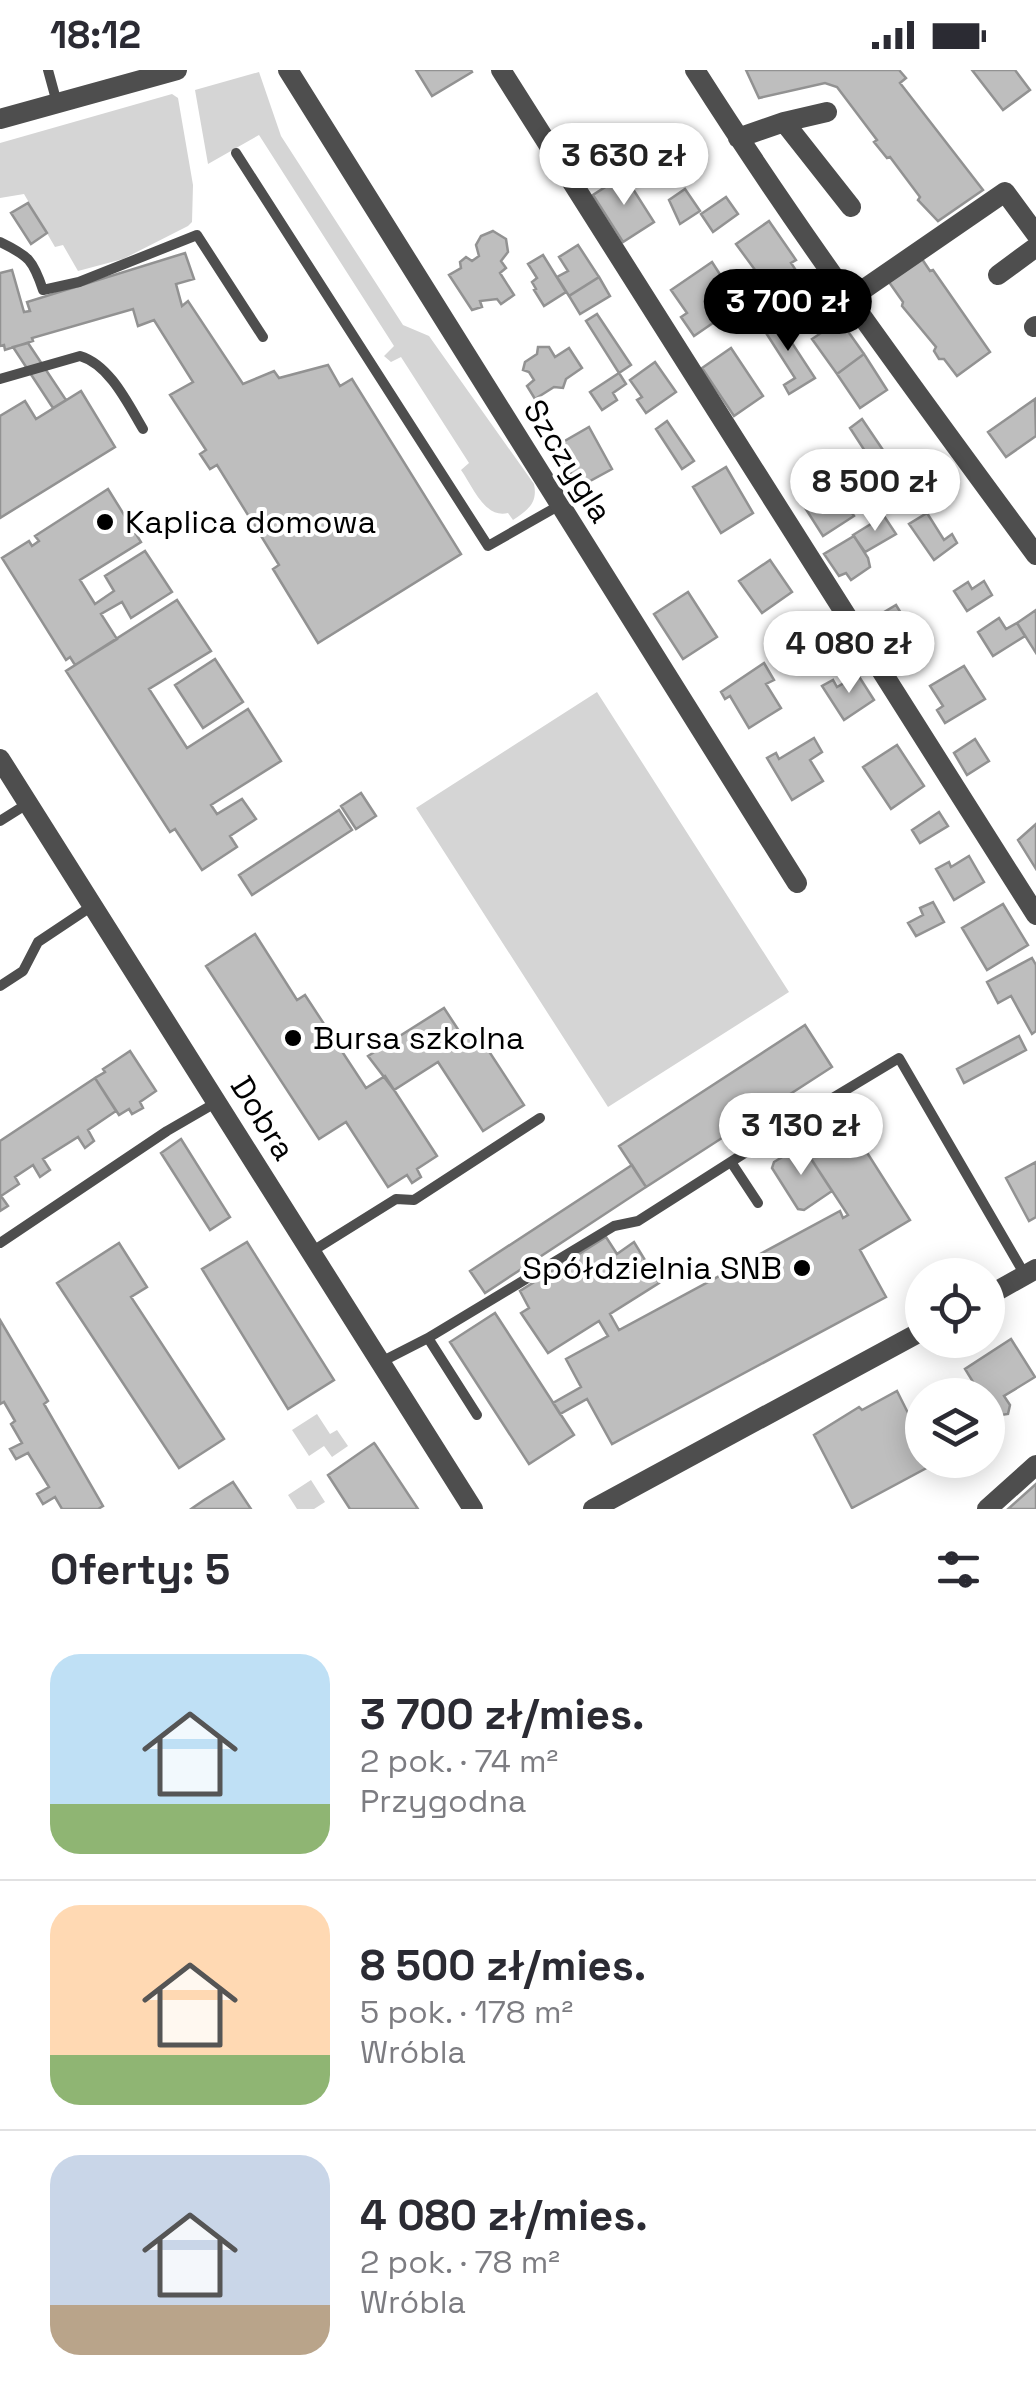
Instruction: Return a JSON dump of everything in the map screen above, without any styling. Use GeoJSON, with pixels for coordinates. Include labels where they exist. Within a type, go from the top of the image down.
{"type":"FeatureCollection","features":[{"type":"Feature","properties":{"kind":"street"},"geometry":{"type":"LineString","coordinates":[[0,120],[177,70]]}},
{"type":"Feature","properties":{"kind":"street","name":"Szczygla"},"geometry":{"type":"LineString","coordinates":[[288,70],[797,883]]}},
{"type":"Feature","properties":{"kind":"street"},"geometry":{"type":"LineString","coordinates":[[501,70],[1036,915]]}},
{"type":"Feature","properties":{"kind":"street"},"geometry":{"type":"LineString","coordinates":[[695,70],[738,138],[934,417],[1036,555]]}},
{"type":"Feature","properties":{"kind":"street"},"geometry":{"type":"LineString","coordinates":[[738,138],[827,112]]}},
{"type":"Feature","properties":{"kind":"street"},"geometry":{"type":"LineString","coordinates":[[784,122],[851,207]]}},
{"type":"Feature","properties":{"kind":"street"},"geometry":{"type":"LineString","coordinates":[[852,298],[1005,192],[1036,234]]}},
{"type":"Feature","properties":{"kind":"street"},"geometry":{"type":"LineString","coordinates":[[998,275],[1036,247]]}},
{"type":"Feature","properties":{"kind":"street","name":"Dobra"},"geometry":{"type":"LineString","coordinates":[[0,759],[473,1509]]}},
{"type":"Feature","properties":{"kind":"street"},"geometry":{"type":"LineString","coordinates":[[1005,1286],[1030,1272]]}},
{"type":"Feature","properties":{"kind":"street"},"geometry":{"type":"LineString","coordinates":[[593,1509],[905,1341]]}},
{"type":"Feature","properties":{"kind":"street"},"geometry":{"type":"LineString","coordinates":[[987,1509],[1036,1465]]}},
{"type":"Feature","properties":{"kind":"lane"},"geometry":{"type":"LineString","coordinates":[[48,70],[57,103]]}},
{"type":"Feature","properties":{"kind":"lane"},"geometry":{"type":"LineString","coordinates":[[236,153],[488,546],[560,505]]}},
{"type":"Feature","properties":{"kind":"lane"},"geometry":{"type":"LineString","coordinates":[[0,242],[28,257],[44,293],[196,234],[263,337]]}},
{"type":"Feature","properties":{"kind":"lane"},"geometry":{"type":"LineString","coordinates":[[0,379],[86,357],[99,366],[126,398],[143,429]]}},
{"type":"Feature","properties":{"kind":"lane"},"geometry":{"type":"LineString","coordinates":[[0,821],[28,803]]}},
{"type":"Feature","properties":{"kind":"lane"},"geometry":{"type":"LineString","coordinates":[[0,986],[23,971],[38,942],[93,905]]}},
{"type":"Feature","properties":{"kind":"lane"},"geometry":{"type":"LineString","coordinates":[[796,1120],[899,1058],[1030,1272]]}},
{"type":"Feature","properties":{"kind":"lane"},"geometry":{"type":"LineString","coordinates":[[0,1243],[217,1102]]}},
{"type":"Feature","properties":{"kind":"lane"},"geometry":{"type":"LineString","coordinates":[[311,1252],[396,1199],[414,1200],[540,1118]]}},
{"type":"Feature","properties":{"kind":"lane"},"geometry":{"type":"LineString","coordinates":[[380,1362],[428,1338],[614,1226],[638,1221],[784,1128]]}},
{"type":"Feature","properties":{"kind":"lane"},"geometry":{"type":"LineString","coordinates":[[731,1162],[758,1203]]}},
{"type":"Feature","properties":{"kind":"lane"},"geometry":{"type":"LineString","coordinates":[[428,1338],[478,1416]]}},
{"type":"Feature","properties":{"kind":"shaded area"},"geometry":{"type":"Polygon","coordinates":[[[259,72],[281,136],[403,325],[429,336],[534,484],[531,505],[513,520],[508,513],[493,511],[480,500],[461,470],[469,463],[401,357],[391,362],[384,356],[394,346],[259,135],[208,164],[195,90],[259,72]]]}},
{"type":"Feature","properties":{"kind":"shaded area"},"geometry":{"type":"Polygon","coordinates":[[[172,94],[178,98],[193,185],[192,222],[188,226],[123,259],[78,271],[63,245],[55,247],[24,194],[0,198],[0,143],[172,94]]]}},
{"type":"Feature","properties":{"kind":"shaded area"},"geometry":{"type":"Polygon","coordinates":[[[597,692],[789,992],[608,1107],[416,808],[597,692]]]}},
{"type":"Feature","properties":{"kind":"shaded area"},"geometry":{"type":"Polygon","coordinates":[[[317,1414],[330,1434],[337,1430],[348,1446],[332,1457],[324,1446],[309,1456],[292,1430],[317,1414]]]}},
{"type":"Feature","properties":{"kind":"shaded area"},"geometry":{"type":"Polygon","coordinates":[[[311,1480],[325,1502],[314,1509],[297,1509],[288,1495],[311,1480]]]}},
{"type":"Feature","properties":{"kind":"building"},"geometry":{"type":"Polygon","coordinates":[[[416,70],[471,70],[472,72],[432,96],[416,70]]]}},
{"type":"Feature","properties":{"kind":"building"},"geometry":{"type":"Polygon","coordinates":[[[746,70],[899,70],[906,78],[900,83],[983,190],[938,221],[874,142],[877,140],[837,87],[825,83],[759,98],[746,70]]]}},
{"type":"Feature","properties":{"kind":"building"},"geometry":{"type":"Polygon","coordinates":[[[972,70],[1015,70],[1030,90],[1003,110],[972,70]]]}},
{"type":"Feature","properties":{"kind":"building"},"geometry":{"type":"Polygon","coordinates":[[[624,175],[654,222],[623,242],[593,195],[624,175]]]}},
{"type":"Feature","properties":{"kind":"building"},"geometry":{"type":"Polygon","coordinates":[[[685,189],[700,211],[680,224],[669,200],[685,189]]]}},
{"type":"Feature","properties":{"kind":"building"},"geometry":{"type":"Polygon","coordinates":[[[726,197],[738,214],[713,232],[701,214],[726,197]]]}},
{"type":"Feature","properties":{"kind":"building"},"geometry":{"type":"Polygon","coordinates":[[[28,203],[47,233],[31,244],[11,213],[28,203]]]}},
{"type":"Feature","properties":{"kind":"building"},"geometry":{"type":"Polygon","coordinates":[[[769,221],[796,260],[791,263],[799,275],[765,299],[751,279],[758,274],[736,244],[769,221]]]}},
{"type":"Feature","properties":{"kind":"building"},"geometry":{"type":"Polygon","coordinates":[[[493,231],[506,239],[508,252],[501,261],[506,268],[500,273],[514,295],[501,304],[497,299],[480,301],[482,307],[472,310],[449,275],[461,268],[460,262],[466,257],[472,261],[479,256],[476,245],[481,236],[493,231]]]}},
{"type":"Feature","properties":{"kind":"building"},"geometry":{"type":"Polygon","coordinates":[[[578,245],[599,277],[569,296],[557,277],[568,271],[559,257],[578,245]]]}},
{"type":"Feature","properties":{"kind":"building"},"geometry":{"type":"Polygon","coordinates":[[[185,253],[194,279],[176,284],[182,306],[188,301],[243,384],[274,371],[279,378],[328,365],[340,386],[352,379],[461,554],[318,643],[273,569],[279,565],[217,465],[210,469],[200,454],[206,450],[170,395],[193,382],[154,320],[138,326],[133,309],[32,338],[33,341],[5,350],[4,345],[0,346],[0,273],[12,270],[24,312],[30,311],[27,302],[185,253]]]}},
{"type":"Feature","properties":{"kind":"building"},"geometry":{"type":"Polygon","coordinates":[[[543,255],[566,292],[544,306],[534,290],[532,282],[537,278],[528,264],[543,255]]]}},
{"type":"Feature","properties":{"kind":"building"},"geometry":{"type":"Polygon","coordinates":[[[922,259],[990,352],[957,376],[944,359],[939,359],[936,347],[902,306],[889,282],[922,259]]]}},
{"type":"Feature","properties":{"kind":"building"},"geometry":{"type":"Polygon","coordinates":[[[712,262],[721,276],[726,273],[745,301],[694,336],[681,317],[687,313],[671,290],[712,262]]]}},
{"type":"Feature","properties":{"kind":"building"},"geometry":{"type":"Polygon","coordinates":[[[599,277],[610,296],[580,314],[569,296],[599,277]]]}},
{"type":"Feature","properties":{"kind":"building"},"geometry":{"type":"Polygon","coordinates":[[[597,314],[631,365],[619,373],[586,321],[597,314]]]}},
{"type":"Feature","properties":{"kind":"building"},"geometry":{"type":"Polygon","coordinates":[[[773,314],[815,378],[789,394],[784,385],[795,378],[759,322],[773,314]]]}},
{"type":"Feature","properties":{"kind":"building"},"geometry":{"type":"Polygon","coordinates":[[[834,319],[836,323],[840,320],[864,354],[837,374],[812,339],[830,327],[828,324],[834,319]]]}},
{"type":"Feature","properties":{"kind":"building"},"geometry":{"type":"Polygon","coordinates":[[[28,343],[66,400],[53,408],[13,347],[28,343]]]}},
{"type":"Feature","properties":{"kind":"building"},"geometry":{"type":"Polygon","coordinates":[[[538,347],[549,347],[555,357],[569,348],[582,368],[566,379],[563,388],[554,387],[535,399],[527,386],[534,380],[523,370],[538,347]]]}},
{"type":"Feature","properties":{"kind":"building"},"geometry":{"type":"Polygon","coordinates":[[[731,348],[763,396],[734,416],[702,368],[731,348]]]}},
{"type":"Feature","properties":{"kind":"building"},"geometry":{"type":"Polygon","coordinates":[[[864,354],[887,390],[860,408],[837,374],[864,354]]]}},
{"type":"Feature","properties":{"kind":"building"},"geometry":{"type":"Polygon","coordinates":[[[655,362],[676,392],[646,413],[637,400],[642,397],[630,380],[655,362]]]}},
{"type":"Feature","properties":{"kind":"building"},"geometry":{"type":"Polygon","coordinates":[[[619,373],[626,384],[613,393],[617,400],[602,410],[590,392],[619,373]]]}},
{"type":"Feature","properties":{"kind":"building"},"geometry":{"type":"Polygon","coordinates":[[[81,391],[115,447],[0,518],[0,416],[25,401],[36,419],[81,391]]]}},
{"type":"Feature","properties":{"kind":"building"},"geometry":{"type":"Polygon","coordinates":[[[1035,399],[1036,436],[1006,457],[988,432],[1035,399]]]}},
{"type":"Feature","properties":{"kind":"building"},"geometry":{"type":"Polygon","coordinates":[[[862,419],[887,456],[874,465],[850,428],[862,419]]]}},
{"type":"Feature","properties":{"kind":"building"},"geometry":{"type":"Polygon","coordinates":[[[667,421],[694,461],[682,469],[656,429],[667,421]]]}},
{"type":"Feature","properties":{"kind":"building"},"geometry":{"type":"Polygon","coordinates":[[[589,427],[612,469],[579,487],[556,446],[589,427]]]}},
{"type":"Feature","properties":{"kind":"building"},"geometry":{"type":"Polygon","coordinates":[[[726,467],[753,513],[721,533],[693,487],[726,467]]]}},
{"type":"Feature","properties":{"kind":"building"},"geometry":{"type":"Polygon","coordinates":[[[825,472],[854,516],[823,536],[795,492],[825,472]]]}},
{"type":"Feature","properties":{"kind":"building"},"geometry":{"type":"Polygon","coordinates":[[[108,489],[141,542],[80,580],[95,604],[114,591],[105,576],[145,551],[172,592],[131,618],[122,602],[101,614],[117,639],[75,665],[70,657],[66,660],[2,558],[29,541],[32,546],[39,541],[35,536],[108,489]]]}},
{"type":"Feature","properties":{"kind":"building"},"geometry":{"type":"Polygon","coordinates":[[[927,513],[944,540],[952,534],[957,543],[934,560],[909,524],[927,513]]]}},
{"type":"Feature","properties":{"kind":"building"},"geometry":{"type":"Polygon","coordinates":[[[884,516],[896,534],[865,552],[853,535],[884,516]]]}},
{"type":"Feature","properties":{"kind":"building"},"geometry":{"type":"Polygon","coordinates":[[[854,536],[870,567],[851,580],[846,573],[839,576],[824,554],[854,536]]]}},
{"type":"Feature","properties":{"kind":"building"},"geometry":{"type":"Polygon","coordinates":[[[770,560],[792,592],[762,613],[739,581],[770,560]]]}},
{"type":"Feature","properties":{"kind":"building"},"geometry":{"type":"Polygon","coordinates":[[[984,581],[992,595],[967,611],[954,591],[968,582],[972,589],[984,581]]]}},
{"type":"Feature","properties":{"kind":"building"},"geometry":{"type":"Polygon","coordinates":[[[688,592],[717,637],[683,659],[654,614],[688,592]]]}},
{"type":"Feature","properties":{"kind":"building"},"geometry":{"type":"Polygon","coordinates":[[[177,600],[211,651],[149,689],[187,748],[248,709],[281,761],[211,805],[217,814],[242,799],[256,819],[230,836],[237,847],[202,870],[175,829],[170,832],[66,671],[177,600]]]}},
{"type":"Feature","properties":{"kind":"building"},"geometry":{"type":"Polygon","coordinates":[[[896,605],[915,636],[885,653],[866,623],[896,605]]]}},
{"type":"Feature","properties":{"kind":"building"},"geometry":{"type":"Polygon","coordinates":[[[1036,610],[1036,653],[1017,623],[1036,610]]]}},
{"type":"Feature","properties":{"kind":"building"},"geometry":{"type":"Polygon","coordinates":[[[999,618],[1006,629],[1017,623],[1025,636],[993,656],[978,632],[999,618]]]}},
{"type":"Feature","properties":{"kind":"building"},"geometry":{"type":"Polygon","coordinates":[[[215,659],[243,702],[203,728],[175,685],[215,659]]]}},
{"type":"Feature","properties":{"kind":"building"},"geometry":{"type":"Polygon","coordinates":[[[764,663],[774,680],[766,684],[781,708],[749,728],[730,696],[725,699],[721,692],[764,663]]]}},
{"type":"Feature","properties":{"kind":"building"},"geometry":{"type":"Polygon","coordinates":[[[964,666],[985,699],[945,723],[937,710],[943,706],[930,686],[964,666]]]}},
{"type":"Feature","properties":{"kind":"building"},"geometry":{"type":"Polygon","coordinates":[[[858,675],[874,700],[844,720],[822,686],[833,680],[837,687],[858,675]]]}},
{"type":"Feature","properties":{"kind":"building"},"geometry":{"type":"Polygon","coordinates":[[[814,738],[822,752],[810,760],[823,781],[792,800],[767,758],[776,753],[779,759],[814,738]]]}},
{"type":"Feature","properties":{"kind":"building"},"geometry":{"type":"Polygon","coordinates":[[[975,739],[989,761],[967,775],[954,753],[975,739]]]}},
{"type":"Feature","properties":{"kind":"building"},"geometry":{"type":"Polygon","coordinates":[[[897,745],[924,786],[891,809],[863,767],[897,745]]]}},
{"type":"Feature","properties":{"kind":"building"},"geometry":{"type":"Polygon","coordinates":[[[361,793],[376,816],[356,829],[341,806],[361,793]]]}},
{"type":"Feature","properties":{"kind":"building"},"geometry":{"type":"Polygon","coordinates":[[[339,810],[352,830],[252,895],[239,875],[339,810]]]}},
{"type":"Feature","properties":{"kind":"building"},"geometry":{"type":"Polygon","coordinates":[[[939,812],[948,826],[920,843],[912,830],[939,812]]]}},
{"type":"Feature","properties":{"kind":"building"},"geometry":{"type":"Polygon","coordinates":[[[1036,824],[1036,869],[1018,840],[1036,824]]]}},
{"type":"Feature","properties":{"kind":"building"},"geometry":{"type":"Polygon","coordinates":[[[969,856],[984,882],[954,900],[936,869],[949,862],[951,867],[969,856]]]}},
{"type":"Feature","properties":{"kind":"building"},"geometry":{"type":"Polygon","coordinates":[[[933,902],[944,922],[916,936],[908,923],[923,915],[920,908],[933,902]]]}},
{"type":"Feature","properties":{"kind":"building"},"geometry":{"type":"Polygon","coordinates":[[[1003,904],[1028,945],[987,970],[962,928],[1003,904]]]}},
{"type":"Feature","properties":{"kind":"building","name":"Bursa szkolna"},"geometry":{"type":"Polygon","coordinates":[[[255,934],[297,1000],[305,995],[366,1088],[385,1076],[437,1156],[417,1169],[421,1177],[412,1183],[407,1175],[388,1187],[346,1122],[319,1139],[206,966],[255,934]]]}},
{"type":"Feature","properties":{"kind":"building"},"geometry":{"type":"Polygon","coordinates":[[[1032,958],[1036,965],[1036,1031],[1032,1034],[1011,996],[998,1003],[987,982],[1032,958]]]}},
{"type":"Feature","properties":{"kind":"building"},"geometry":{"type":"Polygon","coordinates":[[[444,1008],[465,1040],[477,1033],[524,1105],[483,1131],[438,1062],[394,1090],[368,1056],[444,1008]]]}},
{"type":"Feature","properties":{"kind":"building"},"geometry":{"type":"Polygon","coordinates":[[[805,1025],[832,1067],[646,1187],[619,1146],[805,1025]]]}},
{"type":"Feature","properties":{"kind":"building"},"geometry":{"type":"Polygon","coordinates":[[[1019,1036],[1026,1050],[964,1083],[957,1069],[1019,1036]]]}},
{"type":"Feature","properties":{"kind":"building"},"geometry":{"type":"Polygon","coordinates":[[[130,1051],[156,1091],[140,1102],[143,1108],[119,1115],[95,1078],[130,1051]]]}},
{"type":"Feature","properties":{"kind":"building"},"geometry":{"type":"Polygon","coordinates":[[[95,1078],[116,1111],[88,1130],[94,1141],[85,1148],[78,1137],[43,1159],[50,1170],[40,1177],[33,1165],[15,1177],[19,1184],[1,1196],[8,1206],[0,1211],[0,1141],[95,1078]]]}},
{"type":"Feature","properties":{"kind":"building"},"geometry":{"type":"Polygon","coordinates":[[[782,1099],[802,1129],[817,1118],[825,1130],[786,1155],[778,1144],[788,1135],[770,1107],[782,1099]]]}},
{"type":"Feature","properties":{"kind":"building","name":"Spółdzielnia SNB"},"geometry":{"type":"Polygon","coordinates":[[[845,1118],[910,1220],[860,1250],[886,1297],[612,1444],[587,1399],[560,1414],[553,1403],[581,1387],[566,1359],[608,1336],[599,1321],[548,1353],[521,1313],[529,1308],[520,1291],[606,1237],[617,1254],[634,1242],[659,1283],[610,1314],[619,1330],[840,1211],[843,1218],[848,1215],[802,1145],[845,1118]]]}},
{"type":"Feature","properties":{"kind":"building"},"geometry":{"type":"Polygon","coordinates":[[[181,1139],[230,1217],[210,1230],[161,1153],[181,1139]]]}},
{"type":"Feature","properties":{"kind":"building"},"geometry":{"type":"Polygon","coordinates":[[[802,1145],[832,1191],[804,1210],[798,1209],[772,1168],[774,1162],[802,1145]]]}},
{"type":"Feature","properties":{"kind":"building"},"geometry":{"type":"Polygon","coordinates":[[[1036,1162],[1036,1217],[1029,1221],[1006,1178],[1036,1162]]]}},
{"type":"Feature","properties":{"kind":"building"},"geometry":{"type":"Polygon","coordinates":[[[632,1165],[646,1187],[485,1293],[470,1271],[632,1165]]]}},
{"type":"Feature","properties":{"kind":"building"},"geometry":{"type":"Polygon","coordinates":[[[247,1242],[334,1380],[288,1409],[202,1269],[247,1242]]]}},
{"type":"Feature","properties":{"kind":"building"},"geometry":{"type":"Polygon","coordinates":[[[119,1243],[147,1287],[131,1297],[224,1439],[179,1468],[57,1283],[119,1243]]]}},
{"type":"Feature","properties":{"kind":"building"},"geometry":{"type":"Polygon","coordinates":[[[495,1313],[574,1435],[529,1464],[450,1342],[495,1313]]]}},
{"type":"Feature","properties":{"kind":"building"},"geometry":{"type":"Polygon","coordinates":[[[0,1320],[103,1506],[98,1509],[62,1509],[55,1497],[43,1504],[37,1494],[49,1487],[28,1453],[16,1459],[10,1449],[22,1443],[11,1424],[15,1421],[4,1402],[0,1404],[0,1320]]]}},
{"type":"Feature","properties":{"kind":"building"},"geometry":{"type":"Polygon","coordinates":[[[1011,1339],[1035,1377],[1005,1395],[1005,1378],[971,1378],[965,1369],[982,1358],[1005,1358],[1005,1343],[1011,1339]]]}},
{"type":"Feature","properties":{"kind":"building"},"geometry":{"type":"Polygon","coordinates":[[[897,1391],[905,1407],[908,1478],[852,1508],[814,1435],[859,1407],[862,1410],[897,1391]]]}},
{"type":"Feature","properties":{"kind":"building"},"geometry":{"type":"Polygon","coordinates":[[[374,1443],[418,1509],[350,1509],[328,1475],[374,1443]]]}},
{"type":"Feature","properties":{"kind":"building"},"geometry":{"type":"Polygon","coordinates":[[[233,1482],[251,1509],[191,1509],[204,1500],[233,1482]]]}},
{"type":"Feature","properties":{"kind":"building"},"geometry":{"type":"Polygon","coordinates":[[[1036,1484],[1036,1509],[1008,1509],[1036,1484]]]}},
{"type":"Feature","properties":{"kind":"place","name":"Kaplica domowa"},"geometry":{"type":"Point","coordinates":[105,522]}},
{"type":"Feature","properties":{"kind":"place","name":"Bursa szkolna"},"geometry":{"type":"Point","coordinates":[293,1038]}},
{"type":"Feature","properties":{"kind":"place","name":"Spółdzielnia SNB"},"geometry":{"type":"Point","coordinates":[802,1268]}}]}
